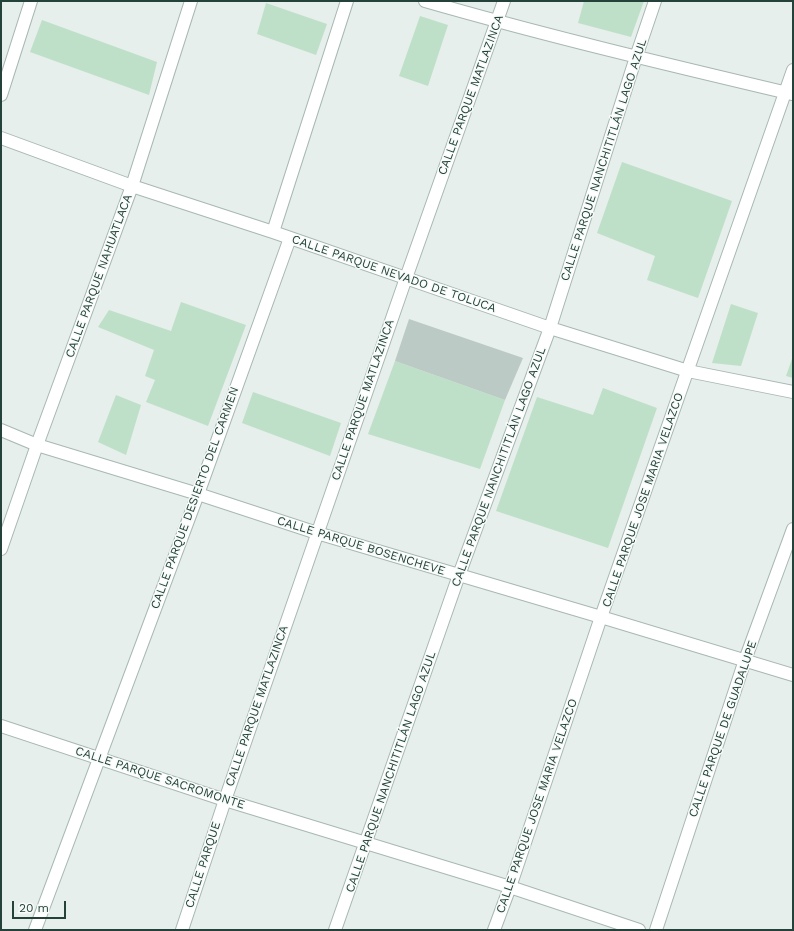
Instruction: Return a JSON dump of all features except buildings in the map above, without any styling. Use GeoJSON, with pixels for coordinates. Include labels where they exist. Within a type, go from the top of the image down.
{"type":"FeatureCollection","features":[{"type":"Feature","properties":{"kind":"street"},"geometry":{"type":"LineString","coordinates":[[1,95],[31,1]]}},
{"type":"Feature","properties":{"kind":"street","name":"CALLE PARQUE NAHUATLACA"},"geometry":{"type":"LineString","coordinates":[[1,549],[37,445],[132,186],[191,1]]}},
{"type":"Feature","properties":{"kind":"street"},"geometry":{"type":"LineString","coordinates":[[273,232],[347,1]]}},
{"type":"Feature","properties":{"kind":"street"},"geometry":{"type":"LineString","coordinates":[[425,1],[497,22],[789,93]]}},
{"type":"Feature","properties":{"kind":"street","name":"CALLE PARQUE MATLAZINCA"},"geometry":{"type":"LineString","coordinates":[[225,800],[406,278],[504,1]]}},
{"type":"Feature","properties":{"kind":"street","name":"CALLE PARQUE NANCHITITLÁN LAGO AZUL"},"geometry":{"type":"LineString","coordinates":[[335,930],[367,843],[459,575],[550,328],[655,1]]}},
{"type":"Feature","properties":{"kind":"street","name":"CALLE PARQUE JOSE MARIA VELAZCO"},"geometry":{"type":"LineString","coordinates":[[494,930],[510,887],[601,617],[688,370],[789,93],[793,70]]}},
{"type":"Feature","properties":{"kind":"street","name":"CALLE PARQUE NEVADO DE TOLUCA"},"geometry":{"type":"LineString","coordinates":[[1,138],[132,186],[273,232],[550,328],[688,370],[793,392]]}},
{"type":"Feature","properties":{"kind":"street","name":"CALLE PARQUE DESIERTO DEL CARMEN"},"geometry":{"type":"LineString","coordinates":[[35,930],[98,758],[198,494],[290,238]]}},
{"type":"Feature","properties":{"kind":"street","name":"CALLE PARQUE BOSENCHEVE"},"geometry":{"type":"LineString","coordinates":[[1,430],[37,445],[198,494],[317,533],[793,675]]}},
{"type":"Feature","properties":{"kind":"street","name":"CALLE PARQUE DE GUADALUPE"},"geometry":{"type":"LineString","coordinates":[[656,930],[745,660],[793,529]]}},
{"type":"Feature","properties":{"kind":"street","name":"CALLE PARQUE SACROMONTE"},"geometry":{"type":"LineString","coordinates":[[1,726],[225,800],[510,887],[639,930]]}},
{"type":"Feature","properties":{"kind":"street","name":"CALLE PARQUE"},"geometry":{"type":"LineString","coordinates":[[182,930],[225,800]]}},
{"type":"Feature","properties":{"kind":"green space"},"geometry":{"type":"Polygon","coordinates":[[[584,1],[644,1],[631,37],[578,23],[584,1]]]}},
{"type":"Feature","properties":{"kind":"green space"},"geometry":{"type":"Polygon","coordinates":[[[266,3],[327,24],[316,55],[257,34],[266,3]]]}},
{"type":"Feature","properties":{"kind":"green space"},"geometry":{"type":"Polygon","coordinates":[[[420,16],[448,25],[428,86],[399,76],[420,16]]]}},
{"type":"Feature","properties":{"kind":"green space"},"geometry":{"type":"Polygon","coordinates":[[[42,20],[157,62],[149,95],[30,52],[42,20]]]}},
{"type":"Feature","properties":{"kind":"green space"},"geometry":{"type":"Polygon","coordinates":[[[622,162],[732,201],[698,298],[647,280],[655,256],[597,233],[622,162]]]}},
{"type":"Feature","properties":{"kind":"green space"},"geometry":{"type":"Polygon","coordinates":[[[181,302],[246,325],[208,426],[146,402],[155,380],[145,376],[154,350],[98,327],[109,310],[171,331],[181,302]]]}},
{"type":"Feature","properties":{"kind":"green space"},"geometry":{"type":"Polygon","coordinates":[[[731,304],[758,313],[741,366],[712,363],[731,304]]]}},
{"type":"Feature","properties":{"kind":"green space"},"geometry":{"type":"Polygon","coordinates":[[[793,356],[793,378],[786,376],[793,356]]]}},
{"type":"Feature","properties":{"kind":"green space"},"geometry":{"type":"Polygon","coordinates":[[[395,361],[505,400],[480,469],[368,434],[395,361]]]}},
{"type":"Feature","properties":{"kind":"green space"},"geometry":{"type":"Polygon","coordinates":[[[603,388],[657,408],[608,548],[496,511],[537,397],[593,415],[603,388]]]}},
{"type":"Feature","properties":{"kind":"green space"},"geometry":{"type":"Polygon","coordinates":[[[253,392],[341,423],[330,456],[242,423],[253,392]]]}},
{"type":"Feature","properties":{"kind":"green space"},"geometry":{"type":"Polygon","coordinates":[[[116,395],[141,405],[126,455],[98,442],[116,395]]]}}]}
